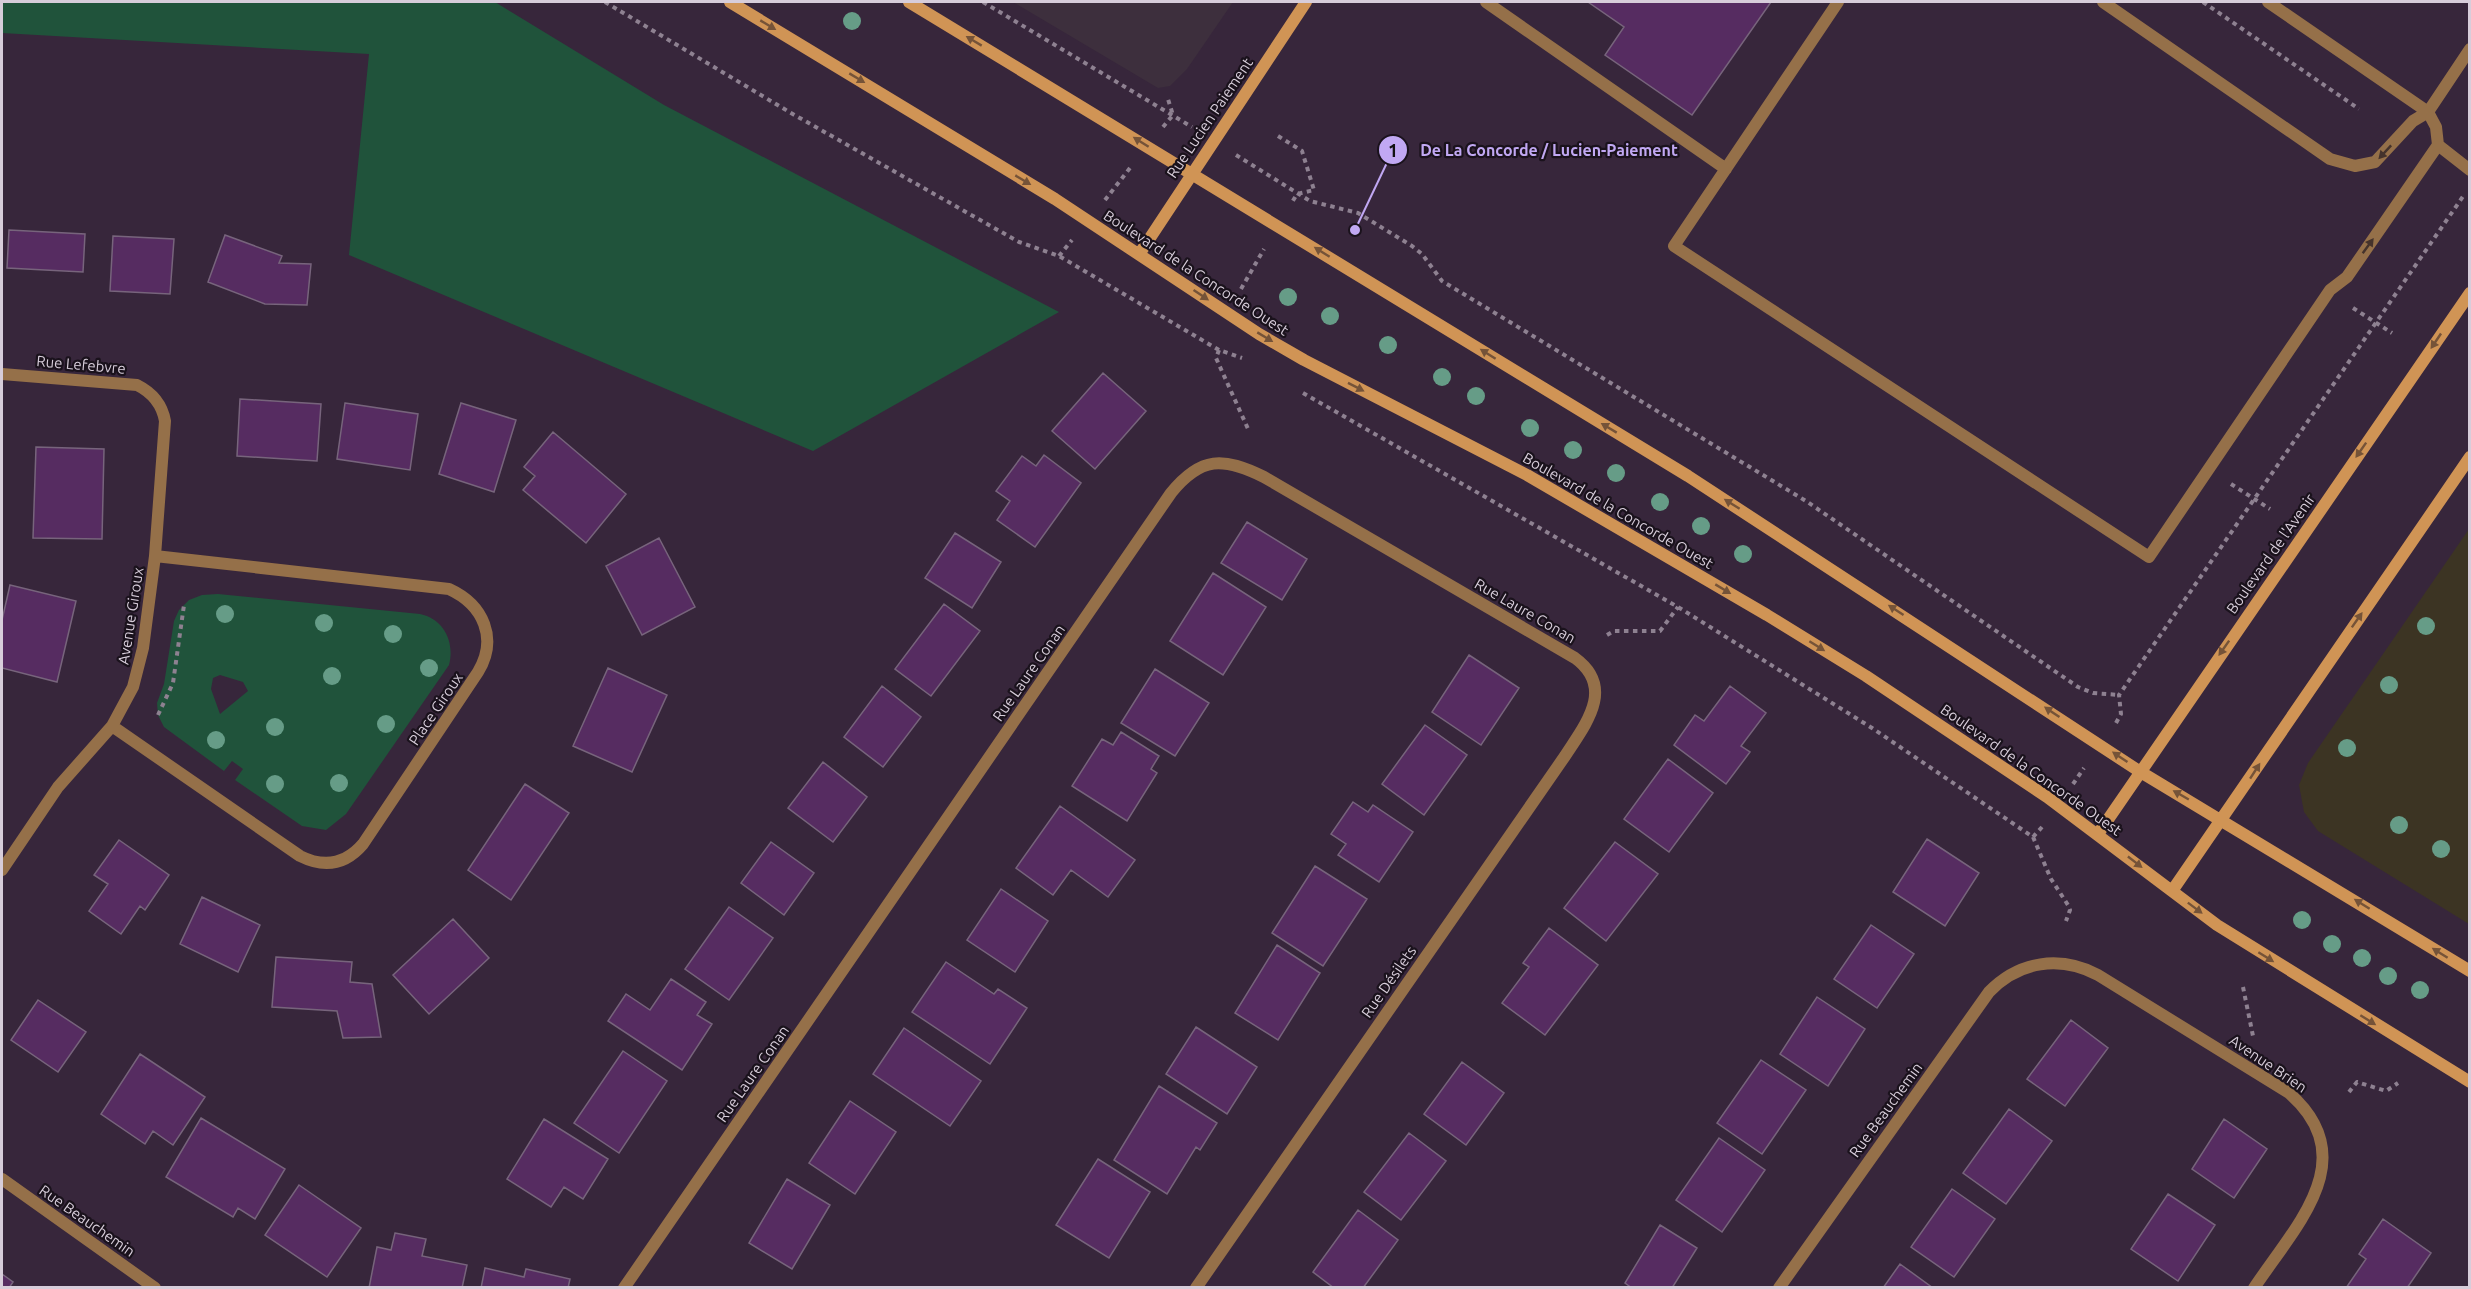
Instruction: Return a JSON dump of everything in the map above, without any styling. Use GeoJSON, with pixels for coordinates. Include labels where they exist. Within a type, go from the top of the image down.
{"type":"FeatureCollection","features":[{"type":"Feature","properties":{"kind":"street","name":"Boulevard de la Concorde Ouest"},"geometry":{"type":"LineString","coordinates":[[730,2],[1140,253],[1238,321],[1304,360],[1527,475],[1767,615],[1941,726],[2098,834],[2260,954],[2469,1082]]}},
{"type":"Feature","properties":{"kind":"street"},"geometry":{"type":"LineString","coordinates":[[909,2],[1698,482],[2139,771],[2222,819],[2469,971]]}},
{"type":"Feature","properties":{"kind":"street","name":"Rue Lucien Paiement"},"geometry":{"type":"LineString","coordinates":[[1140,253],[1306,2]]}},
{"type":"Feature","properties":{"kind":"street"},"geometry":{"type":"LineString","coordinates":[[1486,2],[1726,169]]}},
{"type":"Feature","properties":{"kind":"street"},"geometry":{"type":"LineString","coordinates":[[1838,2],[1674,246],[2149,557],[2330,290],[2347,276],[2438,146],[2436,127],[2428,112],[2268,2]]}},
{"type":"Feature","properties":{"kind":"street"},"geometry":{"type":"LineString","coordinates":[[2103,2],[2330,159],[2355,166],[2375,162],[2413,122],[2428,112],[2469,49]]}},
{"type":"Feature","properties":{"kind":"street"},"geometry":{"type":"LineString","coordinates":[[2438,146],[2469,170]]}},
{"type":"Feature","properties":{"kind":"street","name":"Boulevard de l'Avenir"},"geometry":{"type":"LineString","coordinates":[[2098,834],[2139,771],[2469,293]]}},
{"type":"Feature","properties":{"kind":"street","name":"Rue Lefebvre"},"geometry":{"type":"LineString","coordinates":[[2,374],[125,384],[137,386],[154,397]]}},
{"type":"Feature","properties":{"kind":"street","name":"Avenue Giroux"},"geometry":{"type":"LineString","coordinates":[[2,870],[58,787],[112,726],[126,703],[138,670],[155,556],[165,421],[160,405],[154,397]]}},
{"type":"Feature","properties":{"kind":"street"},"geometry":{"type":"LineString","coordinates":[[2172,891],[2469,457]]}},
{"type":"Feature","properties":{"kind":"street","name":"Rue Laure Conan"},"geometry":{"type":"LineString","coordinates":[[624,1287],[1171,493],[1192,471],[1211,463],[1221,462],[1241,466],[1264,477],[1575,658],[1587,668],[1595,690]]}},
{"type":"Feature","properties":{"kind":"street","name":"Place Giroux"},"geometry":{"type":"LineString","coordinates":[[112,726],[300,856],[319,864],[339,862],[348,858],[363,844],[478,672],[487,651],[488,640],[483,619],[469,601],[449,589],[155,556]]}},
{"type":"Feature","properties":{"kind":"street","name":"Rue Désilets"},"geometry":{"type":"LineString","coordinates":[[1196,1287],[1565,756],[1590,718],[1595,690]]}},
{"type":"Feature","properties":{"kind":"street","name":"Avenue Brien"},"geometry":{"type":"LineString","coordinates":[[2031,965],[2062,964],[2081,967],[2098,975],[2289,1093],[2307,1109],[2317,1124],[2324,1152],[2320,1179],[2306,1210],[2254,1287]]}},
{"type":"Feature","properties":{"kind":"street","name":"Rue Beauchemin"},"geometry":{"type":"LineString","coordinates":[[1779,1287],[1989,992],[2005,977],[2031,965]]}},
{"type":"Feature","properties":{"kind":"street","name":"Rue Beauchemin"},"geometry":{"type":"LineString","coordinates":[[2,1179],[155,1287]]}},
{"type":"Feature","properties":{"kind":"path"},"geometry":{"type":"LineString","coordinates":[[605,2],[791,113],[1019,242],[1059,256],[1208,344],[1250,363]]}},
{"type":"Feature","properties":{"kind":"path"},"geometry":{"type":"LineString","coordinates":[[983,2],[1137,96]]}},
{"type":"Feature","properties":{"kind":"path"},"geometry":{"type":"LineString","coordinates":[[2203,2],[2359,109]]}},
{"type":"Feature","properties":{"kind":"path"},"geometry":{"type":"LineString","coordinates":[[1059,256],[1173,115],[1167,96]]}},
{"type":"Feature","properties":{"kind":"path"},"geometry":{"type":"LineString","coordinates":[[1278,135],[1302,151],[1314,190],[1297,194]]}},
{"type":"Feature","properties":{"kind":"path"},"geometry":{"type":"LineString","coordinates":[[1310,201],[1358,213],[1422,254],[1442,281],[1806,501],[2079,687],[2093,693],[2119,695],[2462,197]]}},
{"type":"Feature","properties":{"kind":"path"},"geometry":{"type":"LineString","coordinates":[[1242,287],[1262,253]]}},
{"type":"Feature","properties":{"kind":"path"},"geometry":{"type":"LineString","coordinates":[[2346,303],[2392,333]]}},
{"type":"Feature","properties":{"kind":"path"},"geometry":{"type":"LineString","coordinates":[[1208,344],[1213,335]]}},
{"type":"Feature","properties":{"kind":"path"},"geometry":{"type":"LineString","coordinates":[[1219,350],[1216,358],[1249,431]]}},
{"type":"Feature","properties":{"kind":"path"},"geometry":{"type":"LineString","coordinates":[[1301,392],[1678,606],[1835,704],[2033,837],[2051,879],[2070,910],[2066,921]]}},
{"type":"Feature","properties":{"kind":"path"},"geometry":{"type":"LineString","coordinates":[[2224,479],[2270,509]]}},
{"type":"Feature","properties":{"kind":"path"},"geometry":{"type":"LineString","coordinates":[[158,715],[173,683],[184,605]]}},
{"type":"Feature","properties":{"kind":"path"},"geometry":{"type":"LineString","coordinates":[[1607,635],[1614,631],[1660,631],[1678,606]]}},
{"type":"Feature","properties":{"kind":"path"},"geometry":{"type":"LineString","coordinates":[[2243,987],[2253,1036]]}},
{"type":"Feature","properties":{"kind":"path"},"geometry":{"type":"LineString","coordinates":[[2349,1092],[2357,1082],[2386,1091],[2398,1083]]}},
{"type":"Feature","properties":{"kind":"shaded area"},"geometry":{"type":"Polygon","coordinates":[[[1013,2],[1233,2],[1187,69],[1170,86],[1158,88],[1013,2]]]}},
{"type":"Feature","properties":{"kind":"shaded area"},"geometry":{"type":"Polygon","coordinates":[[[2469,529],[2469,924],[2318,831],[2304,812],[2299,785],[2308,763],[2469,529]]]}},
{"type":"Feature","properties":{"kind":"green space"},"geometry":{"type":"Polygon","coordinates":[[[2,2],[495,2],[664,105],[1059,312],[813,451],[349,255],[369,54],[2,33],[2,2]]]}},
{"type":"Feature","properties":{"kind":"green space"},"geometry":{"type":"Polygon","coordinates":[[[218,594],[420,614],[436,621],[446,633],[450,648],[449,665],[346,814],[326,830],[302,826],[235,780],[243,769],[232,761],[224,771],[164,727],[158,715],[157,703],[164,684],[174,621],[179,610],[189,600],[202,595],[218,594]],[[220,675],[213,678],[211,689],[220,714],[248,691],[243,682],[220,675]]]}},
{"type":"Feature","properties":{"kind":"building"},"geometry":{"type":"Polygon","coordinates":[[[1588,2],[1771,2],[1692,115],[1605,55],[1624,27],[1588,2]]]}},
{"type":"Feature","properties":{"kind":"building"},"geometry":{"type":"Polygon","coordinates":[[[9,230],[85,234],[83,272],[7,268],[9,230]]]}},
{"type":"Feature","properties":{"kind":"building"},"geometry":{"type":"Polygon","coordinates":[[[225,235],[282,256],[279,263],[311,264],[307,305],[265,304],[208,282],[225,235]]]}},
{"type":"Feature","properties":{"kind":"building"},"geometry":{"type":"Polygon","coordinates":[[[113,236],[174,239],[170,294],[110,291],[113,236]]]}},
{"type":"Feature","properties":{"kind":"building"},"geometry":{"type":"Polygon","coordinates":[[[1103,373],[1146,411],[1095,469],[1052,431],[1103,373]]]}},
{"type":"Feature","properties":{"kind":"building"},"geometry":{"type":"Polygon","coordinates":[[[240,399],[321,404],[317,461],[237,456],[240,399]]]}},
{"type":"Feature","properties":{"kind":"building"},"geometry":{"type":"Polygon","coordinates":[[[345,403],[418,414],[410,470],[337,459],[345,403]]]}},
{"type":"Feature","properties":{"kind":"building"},"geometry":{"type":"Polygon","coordinates":[[[461,403],[516,420],[494,492],[439,474],[461,403]]]}},
{"type":"Feature","properties":{"kind":"building"},"geometry":{"type":"Polygon","coordinates":[[[553,432],[626,494],[586,543],[523,490],[535,476],[524,467],[553,432]]]}},
{"type":"Feature","properties":{"kind":"building"},"geometry":{"type":"Polygon","coordinates":[[[36,447],[104,449],[102,539],[33,538],[36,447]]]}},
{"type":"Feature","properties":{"kind":"building"},"geometry":{"type":"Polygon","coordinates":[[[1044,455],[1081,483],[1035,547],[997,520],[1010,501],[996,491],[1022,456],[1036,466],[1044,455]]]}},
{"type":"Feature","properties":{"kind":"building"},"geometry":{"type":"Polygon","coordinates":[[[1247,522],[1307,559],[1282,600],[1221,563],[1247,522]]]}},
{"type":"Feature","properties":{"kind":"building"},"geometry":{"type":"Polygon","coordinates":[[[955,533],[1001,562],[972,608],[925,578],[955,533]]]}},
{"type":"Feature","properties":{"kind":"building"},"geometry":{"type":"Polygon","coordinates":[[[659,538],[695,607],[642,635],[606,566],[659,538]]]}},
{"type":"Feature","properties":{"kind":"building"},"geometry":{"type":"Polygon","coordinates":[[[1213,573],[1266,607],[1223,675],[1170,641],[1213,573]]]}},
{"type":"Feature","properties":{"kind":"building"},"geometry":{"type":"Polygon","coordinates":[[[10,585],[76,601],[57,682],[2,668],[2,620],[10,585]]]}},
{"type":"Feature","properties":{"kind":"building"},"geometry":{"type":"Polygon","coordinates":[[[944,604],[980,631],[931,696],[895,669],[944,604]]]}},
{"type":"Feature","properties":{"kind":"building"},"geometry":{"type":"Polygon","coordinates":[[[1469,655],[1519,688],[1481,745],[1432,712],[1469,655]]]}},
{"type":"Feature","properties":{"kind":"building"},"geometry":{"type":"Polygon","coordinates":[[[608,668],[667,695],[632,772],[573,746],[608,668]]]}},
{"type":"Feature","properties":{"kind":"building"},"geometry":{"type":"Polygon","coordinates":[[[1155,669],[1209,703],[1175,756],[1121,723],[1155,669]]]}},
{"type":"Feature","properties":{"kind":"building"},"geometry":{"type":"Polygon","coordinates":[[[882,686],[921,717],[883,767],[844,737],[882,686]]]}},
{"type":"Feature","properties":{"kind":"building"},"geometry":{"type":"Polygon","coordinates":[[[1730,686],[1766,713],[1741,746],[1750,752],[1726,784],[1674,745],[1695,715],[1704,721],[1730,686]]]}},
{"type":"Feature","properties":{"kind":"building"},"geometry":{"type":"Polygon","coordinates":[[[1425,725],[1467,755],[1424,815],[1382,784],[1425,725]]]}},
{"type":"Feature","properties":{"kind":"building"},"geometry":{"type":"Polygon","coordinates":[[[1121,732],[1159,756],[1151,769],[1157,773],[1127,821],[1072,786],[1102,739],[1113,745],[1121,732]]]}},
{"type":"Feature","properties":{"kind":"building"},"geometry":{"type":"Polygon","coordinates":[[[1668,759],[1713,793],[1669,852],[1624,819],[1668,759]]]}},
{"type":"Feature","properties":{"kind":"building"},"geometry":{"type":"Polygon","coordinates":[[[823,762],[867,797],[833,842],[788,808],[823,762]]]}},
{"type":"Feature","properties":{"kind":"building"},"geometry":{"type":"Polygon","coordinates":[[[525,784],[569,813],[511,900],[468,870],[525,784]]]}},
{"type":"Feature","properties":{"kind":"building"},"geometry":{"type":"Polygon","coordinates":[[[1353,802],[1368,812],[1373,805],[1413,832],[1379,882],[1338,855],[1346,844],[1331,834],[1353,802]]]}},
{"type":"Feature","properties":{"kind":"building"},"geometry":{"type":"Polygon","coordinates":[[[1060,806],[1135,860],[1108,897],[1071,870],[1053,895],[1016,868],[1060,806]]]}},
{"type":"Feature","properties":{"kind":"building"},"geometry":{"type":"Polygon","coordinates":[[[1927,839],[1979,873],[1945,926],[1893,892],[1927,839]]]}},
{"type":"Feature","properties":{"kind":"building"},"geometry":{"type":"Polygon","coordinates":[[[119,840],[169,875],[145,910],[140,906],[121,934],[89,911],[108,884],[94,875],[119,840]]]}},
{"type":"Feature","properties":{"kind":"building"},"geometry":{"type":"Polygon","coordinates":[[[771,842],[814,873],[784,915],[741,883],[771,842]]]}},
{"type":"Feature","properties":{"kind":"building"},"geometry":{"type":"Polygon","coordinates":[[[1615,842],[1658,874],[1606,941],[1564,908],[1615,842]]]}},
{"type":"Feature","properties":{"kind":"building"},"geometry":{"type":"Polygon","coordinates":[[[1315,866],[1367,899],[1323,966],[1272,933],[1315,866]]]}},
{"type":"Feature","properties":{"kind":"building"},"geometry":{"type":"Polygon","coordinates":[[[1001,889],[1048,921],[1015,972],[967,940],[1001,889]]]}},
{"type":"Feature","properties":{"kind":"building"},"geometry":{"type":"Polygon","coordinates":[[[202,897],[260,925],[238,972],[180,944],[202,897]]]}},
{"type":"Feature","properties":{"kind":"building"},"geometry":{"type":"Polygon","coordinates":[[[729,907],[773,938],[729,1000],[685,969],[729,907]]]}},
{"type":"Feature","properties":{"kind":"building"},"geometry":{"type":"Polygon","coordinates":[[[453,919],[489,958],[429,1014],[393,975],[453,919]]]}},
{"type":"Feature","properties":{"kind":"building"},"geometry":{"type":"Polygon","coordinates":[[[1871,925],[1914,954],[1877,1008],[1834,979],[1871,925]]]}},
{"type":"Feature","properties":{"kind":"building"},"geometry":{"type":"Polygon","coordinates":[[[1549,928],[1598,965],[1545,1035],[1502,1003],[1529,967],[1523,963],[1549,928]]]}},
{"type":"Feature","properties":{"kind":"building"},"geometry":{"type":"Polygon","coordinates":[[[1277,945],[1320,973],[1278,1040],[1235,1013],[1277,945]]]}},
{"type":"Feature","properties":{"kind":"building"},"geometry":{"type":"Polygon","coordinates":[[[276,957],[352,962],[350,982],[372,984],[381,1037],[343,1038],[337,1011],[272,1007],[276,957]]]}},
{"type":"Feature","properties":{"kind":"building"},"geometry":{"type":"Polygon","coordinates":[[[946,962],[994,994],[998,989],[1027,1008],[990,1064],[912,1012],[946,962]]]}},
{"type":"Feature","properties":{"kind":"building"},"geometry":{"type":"Polygon","coordinates":[[[671,979],[706,1002],[697,1015],[712,1024],[682,1070],[608,1021],[626,994],[650,1010],[671,979]]]}},
{"type":"Feature","properties":{"kind":"building"},"geometry":{"type":"Polygon","coordinates":[[[1817,997],[1865,1029],[1828,1086],[1780,1054],[1817,997]]]}},
{"type":"Feature","properties":{"kind":"building"},"geometry":{"type":"Polygon","coordinates":[[[38,1000],[86,1032],[58,1072],[11,1040],[38,1000]]]}},
{"type":"Feature","properties":{"kind":"building"},"geometry":{"type":"Polygon","coordinates":[[[2071,1020],[2108,1048],[2065,1106],[2027,1079],[2071,1020]]]}},
{"type":"Feature","properties":{"kind":"building"},"geometry":{"type":"Polygon","coordinates":[[[1196,1027],[1257,1067],[1227,1114],[1166,1074],[1196,1027]]]}},
{"type":"Feature","properties":{"kind":"building"},"geometry":{"type":"Polygon","coordinates":[[[904,1028],[981,1081],[950,1126],[873,1074],[904,1028]]]}},
{"type":"Feature","properties":{"kind":"building"},"geometry":{"type":"Polygon","coordinates":[[[623,1051],[667,1081],[619,1153],[574,1123],[623,1051]]]}},
{"type":"Feature","properties":{"kind":"building"},"geometry":{"type":"Polygon","coordinates":[[[140,1054],[205,1097],[173,1145],[153,1131],[145,1144],[101,1114],[140,1054]]]}},
{"type":"Feature","properties":{"kind":"building"},"geometry":{"type":"Polygon","coordinates":[[[1761,1060],[1806,1090],[1762,1154],[1717,1123],[1761,1060]]]}},
{"type":"Feature","properties":{"kind":"building"},"geometry":{"type":"Polygon","coordinates":[[[1462,1062],[1504,1093],[1466,1145],[1424,1114],[1462,1062]]]}},
{"type":"Feature","properties":{"kind":"building"},"geometry":{"type":"Polygon","coordinates":[[[1159,1086],[1217,1123],[1200,1150],[1196,1147],[1167,1194],[1114,1160],[1159,1086]]]}},
{"type":"Feature","properties":{"kind":"building"},"geometry":{"type":"Polygon","coordinates":[[[850,1101],[896,1132],[855,1194],[809,1163],[850,1101]]]}},
{"type":"Feature","properties":{"kind":"building"},"geometry":{"type":"Polygon","coordinates":[[[2009,1109],[2052,1141],[2006,1204],[1963,1173],[2009,1109]]]}},
{"type":"Feature","properties":{"kind":"building"},"geometry":{"type":"Polygon","coordinates":[[[201,1118],[285,1169],[255,1219],[238,1208],[233,1217],[166,1177],[201,1118]]]}},
{"type":"Feature","properties":{"kind":"building"},"geometry":{"type":"Polygon","coordinates":[[[544,1119],[608,1159],[583,1199],[564,1187],[551,1207],[507,1179],[544,1119]]]}},
{"type":"Feature","properties":{"kind":"building"},"geometry":{"type":"Polygon","coordinates":[[[2224,1119],[2267,1149],[2234,1198],[2192,1169],[2224,1119]]]}},
{"type":"Feature","properties":{"kind":"building"},"geometry":{"type":"Polygon","coordinates":[[[1409,1133],[1446,1161],[1401,1220],[1364,1192],[1409,1133]]]}},
{"type":"Feature","properties":{"kind":"building"},"geometry":{"type":"Polygon","coordinates":[[[1719,1138],[1765,1170],[1722,1232],[1676,1200],[1719,1138]]]}},
{"type":"Feature","properties":{"kind":"building"},"geometry":{"type":"Polygon","coordinates":[[[1098,1159],[1150,1192],[1109,1258],[1056,1225],[1098,1159]]]}},
{"type":"Feature","properties":{"kind":"building"},"geometry":{"type":"Polygon","coordinates":[[[787,1179],[830,1205],[792,1269],[749,1243],[787,1179]]]}},
{"type":"Feature","properties":{"kind":"building"},"geometry":{"type":"Polygon","coordinates":[[[299,1185],[361,1228],[327,1277],[265,1235],[299,1185]]]}},
{"type":"Feature","properties":{"kind":"building"},"geometry":{"type":"Polygon","coordinates":[[[1952,1189],[1995,1219],[1954,1277],[1911,1247],[1952,1189]]]}},
{"type":"Feature","properties":{"kind":"building"},"geometry":{"type":"Polygon","coordinates":[[[2168,1194],[2215,1225],[2178,1281],[2131,1249],[2168,1194]]]}},
{"type":"Feature","properties":{"kind":"building"},"geometry":{"type":"Polygon","coordinates":[[[1358,1210],[1398,1240],[1363,1288],[1334,1288],[1313,1272],[1358,1210]]]}},
{"type":"Feature","properties":{"kind":"building"},"geometry":{"type":"Polygon","coordinates":[[[2383,1219],[2431,1253],[2407,1288],[2346,1288],[2366,1259],[2359,1254],[2383,1219]]]}},
{"type":"Feature","properties":{"kind":"building"},"geometry":{"type":"Polygon","coordinates":[[[1660,1225],[1697,1248],[1672,1288],[1632,1288],[1625,1283],[1660,1225]]]}},
{"type":"Feature","properties":{"kind":"building"},"geometry":{"type":"Polygon","coordinates":[[[395,1233],[426,1239],[422,1256],[467,1265],[462,1288],[369,1288],[377,1247],[391,1250],[395,1233]]]}},
{"type":"Feature","properties":{"kind":"building"},"geometry":{"type":"Polygon","coordinates":[[[1900,1264],[1933,1288],[1883,1288],[1900,1264]]]}},
{"type":"Feature","properties":{"kind":"building"},"geometry":{"type":"Polygon","coordinates":[[[485,1268],[524,1277],[526,1269],[570,1279],[568,1288],[481,1288],[485,1268]]]}},
{"type":"Feature","properties":{"kind":"building"},"geometry":{"type":"Polygon","coordinates":[[[2,1274],[13,1282],[9,1288],[2,1288],[2,1274]]]}},
{"type":"Feature","properties":{"kind":"place","name":"De La Concorde / Lucien-Paiement"},"geometry":{"type":"Point","coordinates":[1355,230]}}]}
